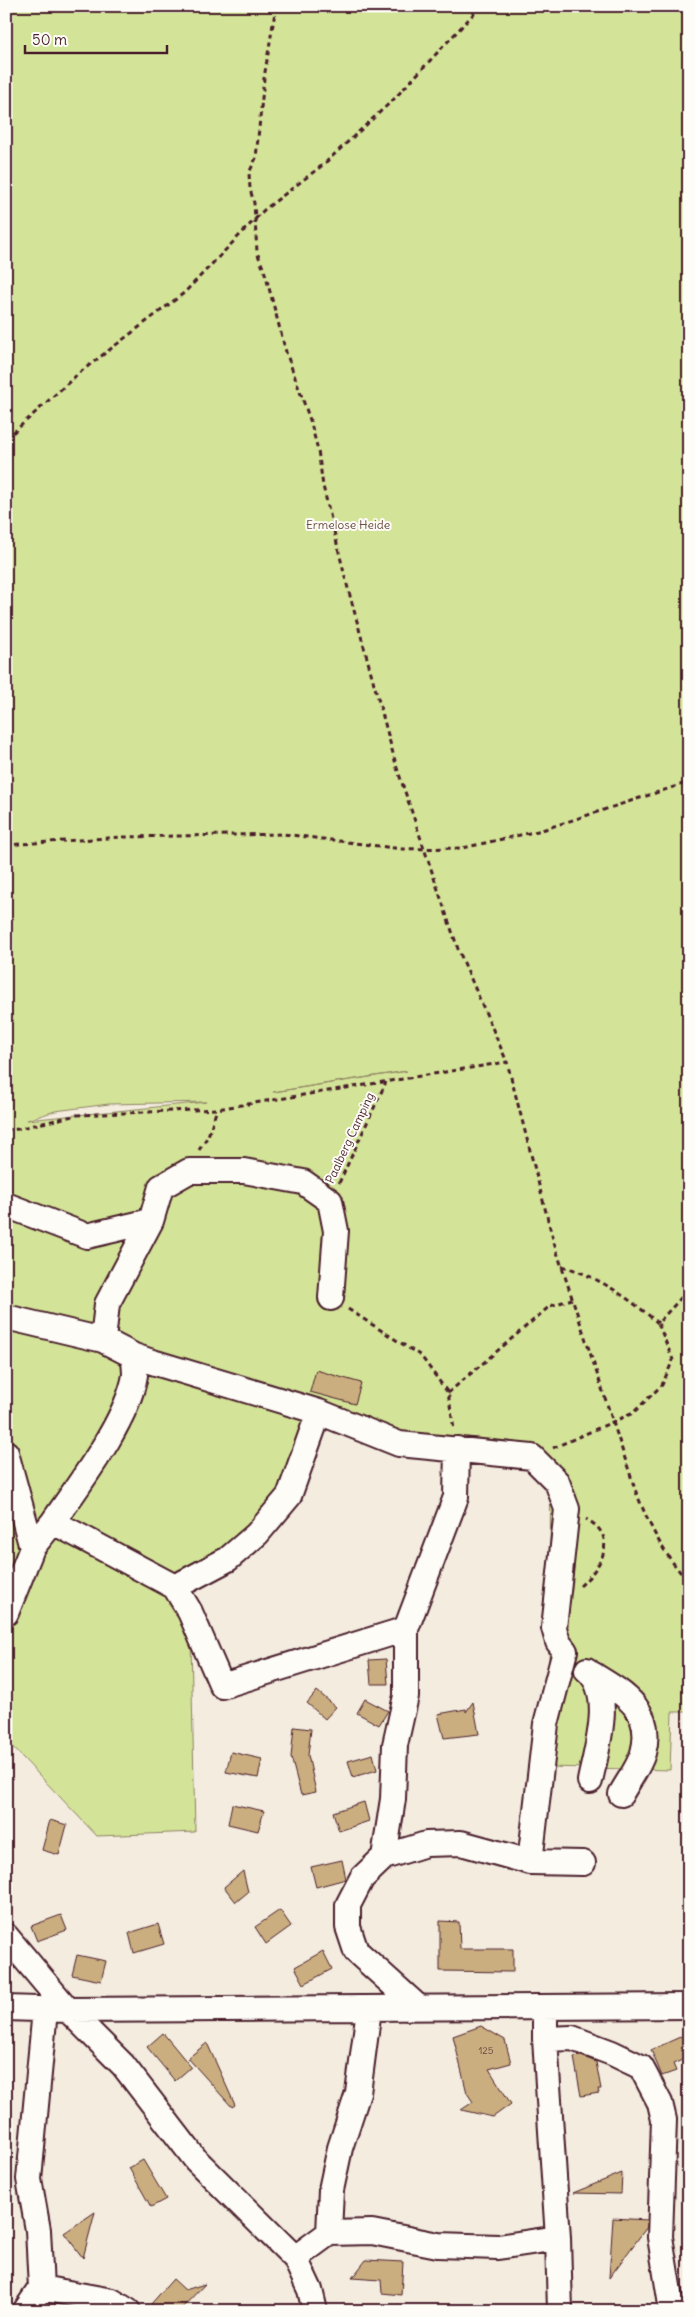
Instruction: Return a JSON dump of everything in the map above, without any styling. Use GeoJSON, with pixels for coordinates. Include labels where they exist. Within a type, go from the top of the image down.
{"type":"FeatureCollection","features":[{"type":"Feature","properties":{"kind":"lane"},"geometry":{"type":"LineString","coordinates":[[103,1340],[107,1304],[151,1221],[161,1187],[189,1172],[244,1170],[302,1182],[330,1201],[336,1231],[331,1298]]}},
{"type":"Feature","properties":{"kind":"lane"},"geometry":{"type":"LineString","coordinates":[[6,1205],[87,1236],[151,1221]]}},
{"type":"Feature","properties":{"kind":"lane"},"geometry":{"type":"LineString","coordinates":[[6,1317],[103,1340],[134,1356],[319,1412],[399,1444],[532,1457],[557,1482],[567,1509],[554,1628],[558,1642],[565,1652],[592,1674],[621,1692],[636,1705],[645,1726],[643,1753],[621,1794]]}},
{"type":"Feature","properties":{"kind":"lane"},"geometry":{"type":"LineString","coordinates":[[6,1613],[32,1548],[53,1522],[95,1460],[127,1403],[135,1375],[134,1356]]}},
{"type":"Feature","properties":{"kind":"lane"},"geometry":{"type":"LineString","coordinates":[[175,1587],[228,1559],[257,1534],[289,1496],[319,1412]]}},
{"type":"Feature","properties":{"kind":"lane"},"geometry":{"type":"LineString","coordinates":[[384,1857],[393,1799],[395,1745],[406,1696],[406,1629],[456,1497],[457,1449]]}},
{"type":"Feature","properties":{"kind":"lane"},"geometry":{"type":"LineString","coordinates":[[6,1453],[32,1548]]}},
{"type":"Feature","properties":{"kind":"lane"},"geometry":{"type":"LineString","coordinates":[[53,1522],[175,1587],[190,1612],[222,1686],[406,1629]]}},
{"type":"Feature","properties":{"kind":"lane"},"geometry":{"type":"LineString","coordinates":[[530,1862],[546,1724],[565,1652]]}},
{"type":"Feature","properties":{"kind":"lane"},"geometry":{"type":"LineString","coordinates":[[590,1781],[602,1721],[600,1686],[592,1674]]}},
{"type":"Feature","properties":{"kind":"lane"},"geometry":{"type":"LineString","coordinates":[[418,2007],[356,1951],[348,1927],[348,1904],[362,1878],[384,1857],[426,1844],[460,1843],[530,1862],[583,1863]]}},
{"type":"Feature","properties":{"kind":"lane"},"geometry":{"type":"LineString","coordinates":[[6,1936],[57,2010],[123,2064],[196,2160],[295,2258],[310,2290],[315,2311]]}},
{"type":"Feature","properties":{"kind":"lane"},"geometry":{"type":"LineString","coordinates":[[6,2008],[57,2010],[689,2006]]}},
{"type":"Feature","properties":{"kind":"lane"},"geometry":{"type":"LineString","coordinates":[[545,2007],[545,2040],[558,2238],[560,2311]]}},
{"type":"Feature","properties":{"kind":"lane"},"geometry":{"type":"LineString","coordinates":[[329,2234],[331,2190],[340,2148],[358,2093],[369,2009]]}},
{"type":"Feature","properties":{"kind":"lane"},"geometry":{"type":"LineString","coordinates":[[24,2311],[41,2288],[38,2230],[29,2179],[57,2010]]}},
{"type":"Feature","properties":{"kind":"lane"},"geometry":{"type":"LineString","coordinates":[[545,2040],[572,2038],[612,2053],[641,2067],[660,2103],[664,2120],[660,2237],[672,2311]]}},
{"type":"Feature","properties":{"kind":"lane"},"geometry":{"type":"LineString","coordinates":[[295,2258],[329,2234],[372,2232],[438,2244],[498,2247],[558,2238]]}},
{"type":"Feature","properties":{"kind":"lane"},"geometry":{"type":"LineString","coordinates":[[41,2288],[112,2301],[128,2311]]}},
{"type":"Feature","properties":{"kind":"path"},"geometry":{"type":"LineString","coordinates":[[276,6],[264,78],[256,158],[249,173],[250,189],[254,203],[257,252],[265,273],[286,352],[310,420],[318,450],[323,486],[397,768],[458,949],[507,1062],[529,1150],[562,1266],[636,1492],[662,1550],[689,1582]]}},
{"type":"Feature","properties":{"kind":"path"},"geometry":{"type":"LineString","coordinates":[[6,439],[79,373],[184,293],[264,210],[324,164],[394,98],[481,6]]}},
{"type":"Feature","properties":{"kind":"path"},"geometry":{"type":"LineString","coordinates":[[6,845],[121,838],[283,834],[402,849],[463,848],[542,830],[689,782]]}},
{"type":"Feature","properties":{"kind":"path"},"geometry":{"type":"LineString","coordinates":[[6,1128],[13,1130],[77,1114],[217,1109],[507,1062]]}},
{"type":"Feature","properties":{"kind":"path","name":"Paalberg Camping"},"geometry":{"type":"LineString","coordinates":[[330,1201],[386,1082]]}},
{"type":"Feature","properties":{"kind":"path"},"geometry":{"type":"LineString","coordinates":[[189,1172],[208,1136],[217,1109]]}},
{"type":"Feature","properties":{"kind":"path"},"geometry":{"type":"LineString","coordinates":[[532,1457],[614,1423],[633,1413],[662,1385],[673,1360],[658,1322],[634,1303],[589,1276],[562,1266]]}},
{"type":"Feature","properties":{"kind":"path"},"geometry":{"type":"LineString","coordinates":[[658,1322],[689,1289]]}},
{"type":"Feature","properties":{"kind":"path"},"geometry":{"type":"LineString","coordinates":[[331,1298],[420,1356],[448,1393],[457,1449]]}},
{"type":"Feature","properties":{"kind":"path"},"geometry":{"type":"LineString","coordinates":[[448,1393],[550,1306],[572,1299]]}},
{"type":"Feature","properties":{"kind":"path"},"geometry":{"type":"LineString","coordinates":[[556,1609],[595,1572],[604,1554],[604,1539],[597,1525],[567,1509]]}},
{"type":"Feature","properties":{"kind":"green space","name":"Ermelose Heide"},"geometry":{"type":"Polygon","coordinates":[[[6,6],[689,6],[689,1712],[672,1712],[670,1770],[548,1767],[551,1458],[323,1417],[288,1502],[190,1594],[195,1832],[97,1836],[6,1740],[6,6]],[[206,1102],[109,1104],[55,1111],[27,1120],[206,1102]]]}},
{"type":"Feature","properties":{"kind":"building"},"geometry":{"type":"Polygon","coordinates":[[[316,1370],[361,1383],[355,1404],[310,1392],[316,1370]]]}},
{"type":"Feature","properties":{"kind":"building"},"geometry":{"type":"Polygon","coordinates":[[[386,1659],[388,1684],[371,1684],[369,1660],[386,1659]]]}},
{"type":"Feature","properties":{"kind":"building"},"geometry":{"type":"Polygon","coordinates":[[[317,1691],[336,1707],[325,1719],[307,1703],[317,1691]]]}},
{"type":"Feature","properties":{"kind":"building"},"geometry":{"type":"Polygon","coordinates":[[[365,1699],[388,1711],[379,1725],[357,1713],[365,1699]]]}},
{"type":"Feature","properties":{"kind":"building"},"geometry":{"type":"Polygon","coordinates":[[[473,1702],[479,1734],[444,1738],[438,1714],[466,1709],[466,1712],[473,1702]]]}},
{"type":"Feature","properties":{"kind":"building"},"geometry":{"type":"Polygon","coordinates":[[[294,1727],[311,1729],[308,1755],[316,1792],[301,1795],[291,1757],[294,1727]]]}},
{"type":"Feature","properties":{"kind":"building"},"geometry":{"type":"Polygon","coordinates":[[[231,1752],[262,1759],[258,1778],[226,1772],[231,1752]]]}},
{"type":"Feature","properties":{"kind":"building"},"geometry":{"type":"Polygon","coordinates":[[[373,1754],[377,1770],[353,1777],[348,1761],[373,1754]]]}},
{"type":"Feature","properties":{"kind":"building"},"geometry":{"type":"Polygon","coordinates":[[[364,1802],[369,1821],[339,1831],[333,1812],[364,1802]]]}},
{"type":"Feature","properties":{"kind":"building"},"geometry":{"type":"Polygon","coordinates":[[[232,1804],[264,1811],[258,1831],[228,1824],[232,1804]]]}},
{"type":"Feature","properties":{"kind":"building"},"geometry":{"type":"Polygon","coordinates":[[[50,1820],[67,1825],[59,1855],[42,1850],[50,1820]]]}},
{"type":"Feature","properties":{"kind":"building"},"geometry":{"type":"Polygon","coordinates":[[[342,1860],[346,1879],[316,1887],[311,1867],[342,1860]]]}},
{"type":"Feature","properties":{"kind":"building"},"geometry":{"type":"Polygon","coordinates":[[[243,1871],[248,1892],[236,1902],[224,1887],[243,1871]]]}},
{"type":"Feature","properties":{"kind":"building"},"geometry":{"type":"Polygon","coordinates":[[[280,1910],[291,1926],[266,1944],[255,1927],[280,1910]]]}},
{"type":"Feature","properties":{"kind":"building"},"geometry":{"type":"Polygon","coordinates":[[[61,1915],[67,1930],[37,1941],[31,1926],[61,1915]]]}},
{"type":"Feature","properties":{"kind":"building"},"geometry":{"type":"Polygon","coordinates":[[[440,1921],[459,1922],[460,1949],[513,1949],[513,1972],[440,1971],[440,1921]]]}},
{"type":"Feature","properties":{"kind":"building"},"geometry":{"type":"Polygon","coordinates":[[[158,1924],[164,1944],[134,1953],[129,1933],[158,1924]]]}},
{"type":"Feature","properties":{"kind":"building"},"geometry":{"type":"Polygon","coordinates":[[[323,1951],[332,1969],[304,1984],[295,1967],[323,1951]]]}},
{"type":"Feature","properties":{"kind":"building"},"geometry":{"type":"Polygon","coordinates":[[[77,1955],[106,1961],[101,1981],[72,1975],[77,1955]]]}},
{"type":"Feature","properties":{"kind":"building"},"geometry":{"type":"Polygon","coordinates":[[[481,2026],[505,2040],[511,2063],[489,2069],[511,2104],[493,2117],[461,2110],[473,2102],[467,2093],[453,2036],[481,2026]]]}},
{"type":"Feature","properties":{"kind":"building"},"geometry":{"type":"Polygon","coordinates":[[[163,2033],[191,2067],[175,2081],[147,2047],[163,2033]]]}},
{"type":"Feature","properties":{"kind":"building"},"geometry":{"type":"Polygon","coordinates":[[[689,2033],[689,2057],[673,2064],[676,2071],[662,2076],[651,2050],[689,2033]]]}},
{"type":"Feature","properties":{"kind":"building"},"geometry":{"type":"Polygon","coordinates":[[[207,2043],[235,2105],[232,2107],[188,2058],[207,2043]]]}},
{"type":"Feature","properties":{"kind":"building"},"geometry":{"type":"Polygon","coordinates":[[[581,2056],[596,2062],[601,2089],[598,2089],[599,2093],[581,2096],[574,2057],[581,2056]]]}},
{"type":"Feature","properties":{"kind":"building"},"geometry":{"type":"Polygon","coordinates":[[[143,2160],[166,2199],[151,2207],[129,2168],[143,2160]]]}},
{"type":"Feature","properties":{"kind":"building"},"geometry":{"type":"Polygon","coordinates":[[[622,2173],[621,2194],[573,2193],[622,2173]]]}},
{"type":"Feature","properties":{"kind":"building"},"geometry":{"type":"Polygon","coordinates":[[[95,2212],[83,2258],[64,2233],[95,2212]]]}},
{"type":"Feature","properties":{"kind":"building"},"geometry":{"type":"Polygon","coordinates":[[[613,2218],[647,2220],[647,2227],[609,2278],[613,2218]]]}},
{"type":"Feature","properties":{"kind":"building"},"geometry":{"type":"Polygon","coordinates":[[[366,2260],[403,2262],[401,2295],[382,2293],[381,2280],[352,2278],[366,2260]]]}},
{"type":"Feature","properties":{"kind":"building"},"geometry":{"type":"Polygon","coordinates":[[[173,2279],[185,2290],[205,2284],[179,2311],[159,2311],[151,2304],[173,2279]]]}}]}
